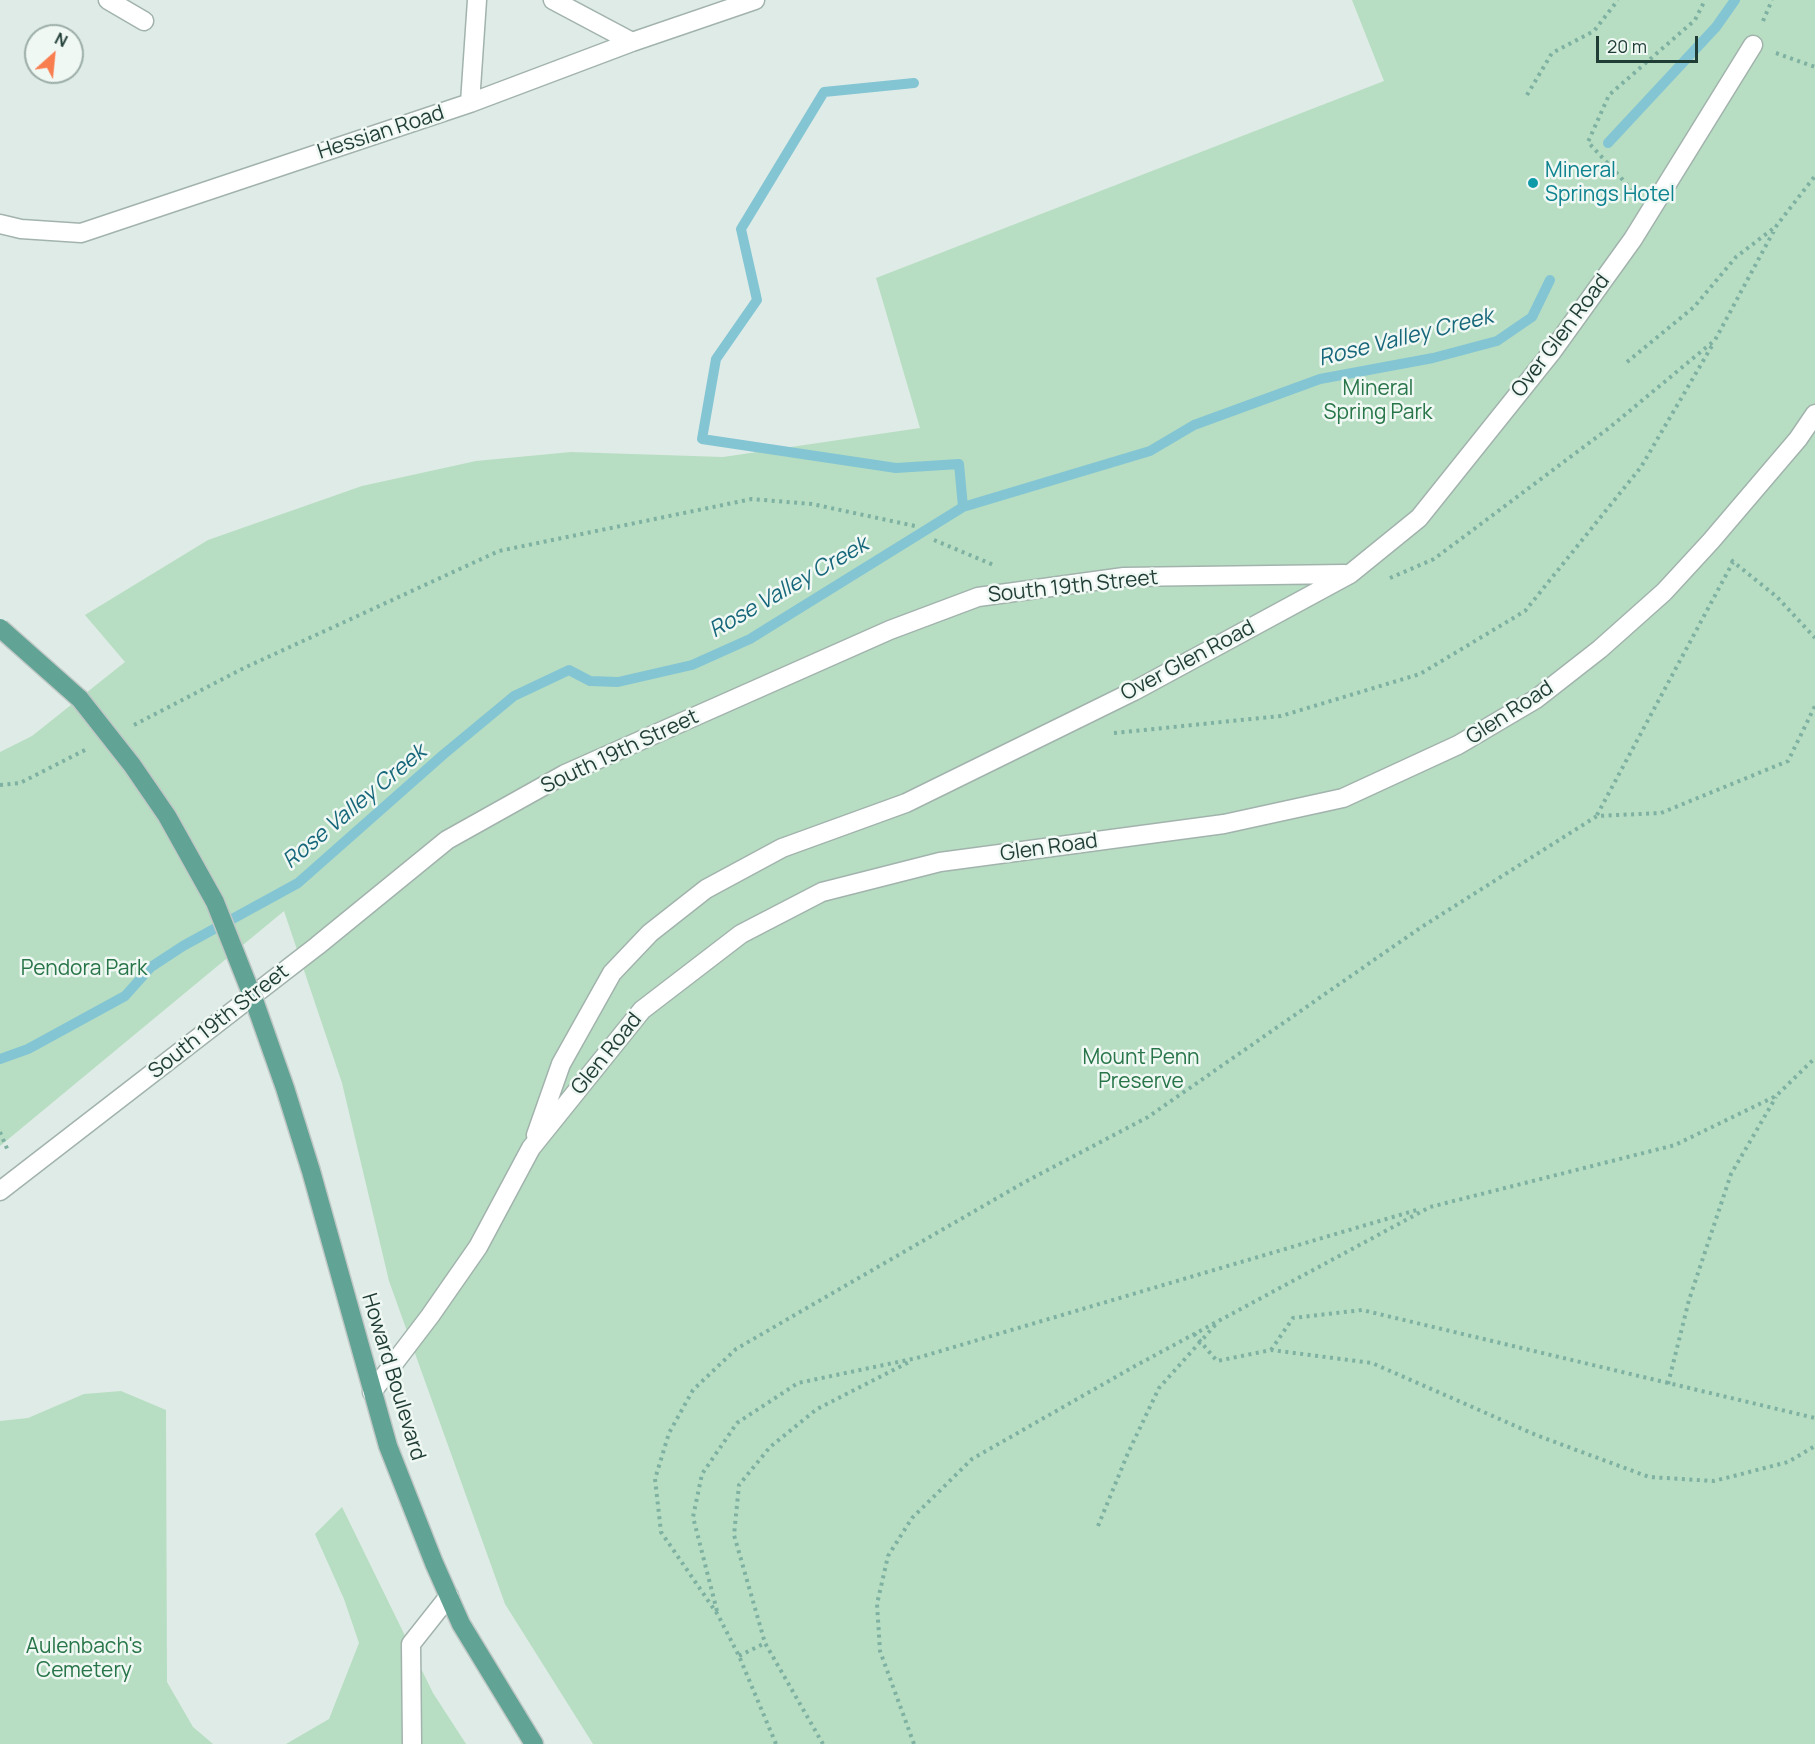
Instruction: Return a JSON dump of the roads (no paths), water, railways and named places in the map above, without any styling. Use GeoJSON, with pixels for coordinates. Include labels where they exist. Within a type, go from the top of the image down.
{"type":"FeatureCollection","features":[{"type":"Feature","properties":{"kind":"main road","name":"Howard Boulevard"},"geometry":{"type":"LineString","coordinates":[[0,628],[80,699],[132,765],[168,816],[215,902],[255,1003],[285,1088],[388,1446],[461,1624],[534,1744]]}},
{"type":"Feature","properties":{"kind":"street"},"geometry":{"type":"LineString","coordinates":[[108,0],[144,21]]}},
{"type":"Feature","properties":{"kind":"street"},"geometry":{"type":"LineString","coordinates":[[470,103],[477,0]]}},
{"type":"Feature","properties":{"kind":"street"},"geometry":{"type":"LineString","coordinates":[[553,0],[632,42]]}},
{"type":"Feature","properties":{"kind":"street","name":"Hessian Road"},"geometry":{"type":"LineString","coordinates":[[0,224],[21,229],[81,233],[470,103],[632,42],[755,0]]}},
{"type":"Feature","properties":{"kind":"street","name":"Over Glen Road"},"geometry":{"type":"LineString","coordinates":[[531,1148],[561,1064],[612,973],[650,933],[706,889],[782,848],[906,803],[1134,691],[1350,574],[1419,518],[1551,353],[1633,239],[1754,45]]}},
{"type":"Feature","properties":{"kind":"street","name":"Glen Road"},"geometry":{"type":"LineString","coordinates":[[372,1392],[430,1316],[478,1246],[531,1148],[642,1010],[741,934],[822,892],[940,862],[1224,824],[1343,798],[1458,746],[1536,699],[1599,649],[1664,592],[1798,439],[1815,414]]}},
{"type":"Feature","properties":{"kind":"street","name":"South 19th Street"},"geometry":{"type":"LineString","coordinates":[[0,1191],[308,953],[447,840],[565,774],[890,630],[978,597],[1124,578],[1350,574]]}},
{"type":"Feature","properties":{"kind":"street"},"geometry":{"type":"LineString","coordinates":[[412,1744],[411,1644],[448,1596]]}},
{"type":"Feature","properties":{"kind":"waterway","name":"Rose Valley Creek"},"geometry":{"type":"LineString","coordinates":[[1608,143],[1716,27],[1735,0]]}},
{"type":"Feature","properties":{"kind":"waterway"},"geometry":{"type":"LineString","coordinates":[[914,83],[824,92],[741,229],[757,300],[716,359],[702,439],[896,468],[959,464],[963,507]]}},
{"type":"Feature","properties":{"kind":"waterway","name":"Rose Valley Creek"},"geometry":{"type":"LineString","coordinates":[[0,1059],[28,1049],[125,996],[151,967],[183,946],[298,883],[444,754],[514,696],[569,670],[590,681],[618,682],[692,665],[750,639],[963,507],[1150,451],[1194,425],[1320,379],[1433,358],[1497,341],[1532,317],[1550,280]]}},
{"type":"Feature","properties":{"kind":"place","name":"Mineral Springs Hotel"},"geometry":{"type":"Point","coordinates":[1533,183]}},
{"type":"Feature","properties":{"kind":"park label","name":"Mineral Spring Park"},"geometry":{"type":"Point","coordinates":[1378,401]}},
{"type":"Feature","properties":{"kind":"park label","name":"Pendora Park"},"geometry":{"type":"Point","coordinates":[84,969]}},
{"type":"Feature","properties":{"kind":"park label","name":"Mount Penn Preserve"},"geometry":{"type":"Point","coordinates":[1141,1070]}},
{"type":"Feature","properties":{"kind":"park label","name":"Aulenbach's Cemetery"},"geometry":{"type":"Point","coordinates":[84,1659]}}]}
